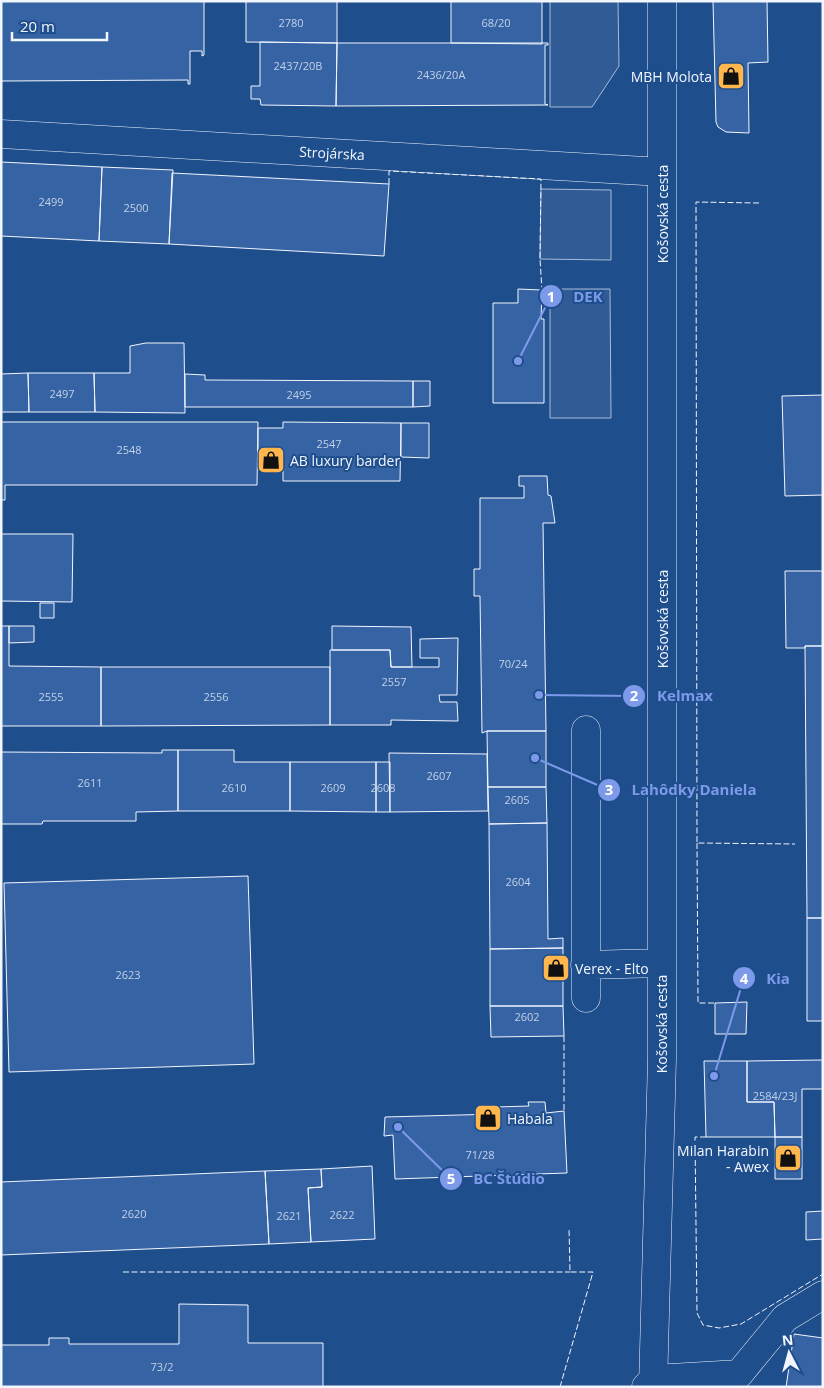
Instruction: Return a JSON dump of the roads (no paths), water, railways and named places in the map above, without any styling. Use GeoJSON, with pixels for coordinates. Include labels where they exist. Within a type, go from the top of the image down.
{"type":"FeatureCollection","features":[{"type":"Feature","properties":{"kind":"street","name":"Košovská cesta"},"geometry":{"type":"LineString","coordinates":[[651,1384],[662,1059],[662,1]]}},
{"type":"Feature","properties":{"kind":"street","name":"Strojárska"},"geometry":{"type":"LineString","coordinates":[[1,134],[662,172]]}},
{"type":"Feature","properties":{"kind":"street"},"geometry":{"type":"LineString","coordinates":[[586,730],[586,998]]}},
{"type":"Feature","properties":{"kind":"street"},"geometry":{"type":"LineString","coordinates":[[585,965],[661,963]]}},
{"type":"Feature","properties":{"kind":"street"},"geometry":{"type":"LineString","coordinates":[[651,1384],[741,1380],[785,1318],[823,1295]]}},
{"type":"Feature","properties":{"kind":"place","name":"MBH Molota"},"geometry":{"type":"Point","coordinates":[731,76]}},
{"type":"Feature","properties":{"kind":"place","name":"DEK"},"geometry":{"type":"Point","coordinates":[518,361]}},
{"type":"Feature","properties":{"kind":"place","name":"AB luxury barder"},"geometry":{"type":"Point","coordinates":[271,460]}},
{"type":"Feature","properties":{"kind":"place","name":"Kelmax"},"geometry":{"type":"Point","coordinates":[539,695]}},
{"type":"Feature","properties":{"kind":"place","name":"Lahôdky Daniela"},"geometry":{"type":"Point","coordinates":[535,758]}},
{"type":"Feature","properties":{"kind":"place","name":"Verex - Elto"},"geometry":{"type":"Point","coordinates":[556,968]}},
{"type":"Feature","properties":{"kind":"place","name":"Kia"},"geometry":{"type":"Point","coordinates":[714,1076]}},
{"type":"Feature","properties":{"kind":"place","name":"Habala"},"geometry":{"type":"Point","coordinates":[488,1118]}},
{"type":"Feature","properties":{"kind":"place","name":"BC Štúdio"},"geometry":{"type":"Point","coordinates":[398,1127]}},
{"type":"Feature","properties":{"kind":"place","name":"Milan Harabin - Awex"},"geometry":{"type":"Point","coordinates":[788,1158]}}]}
